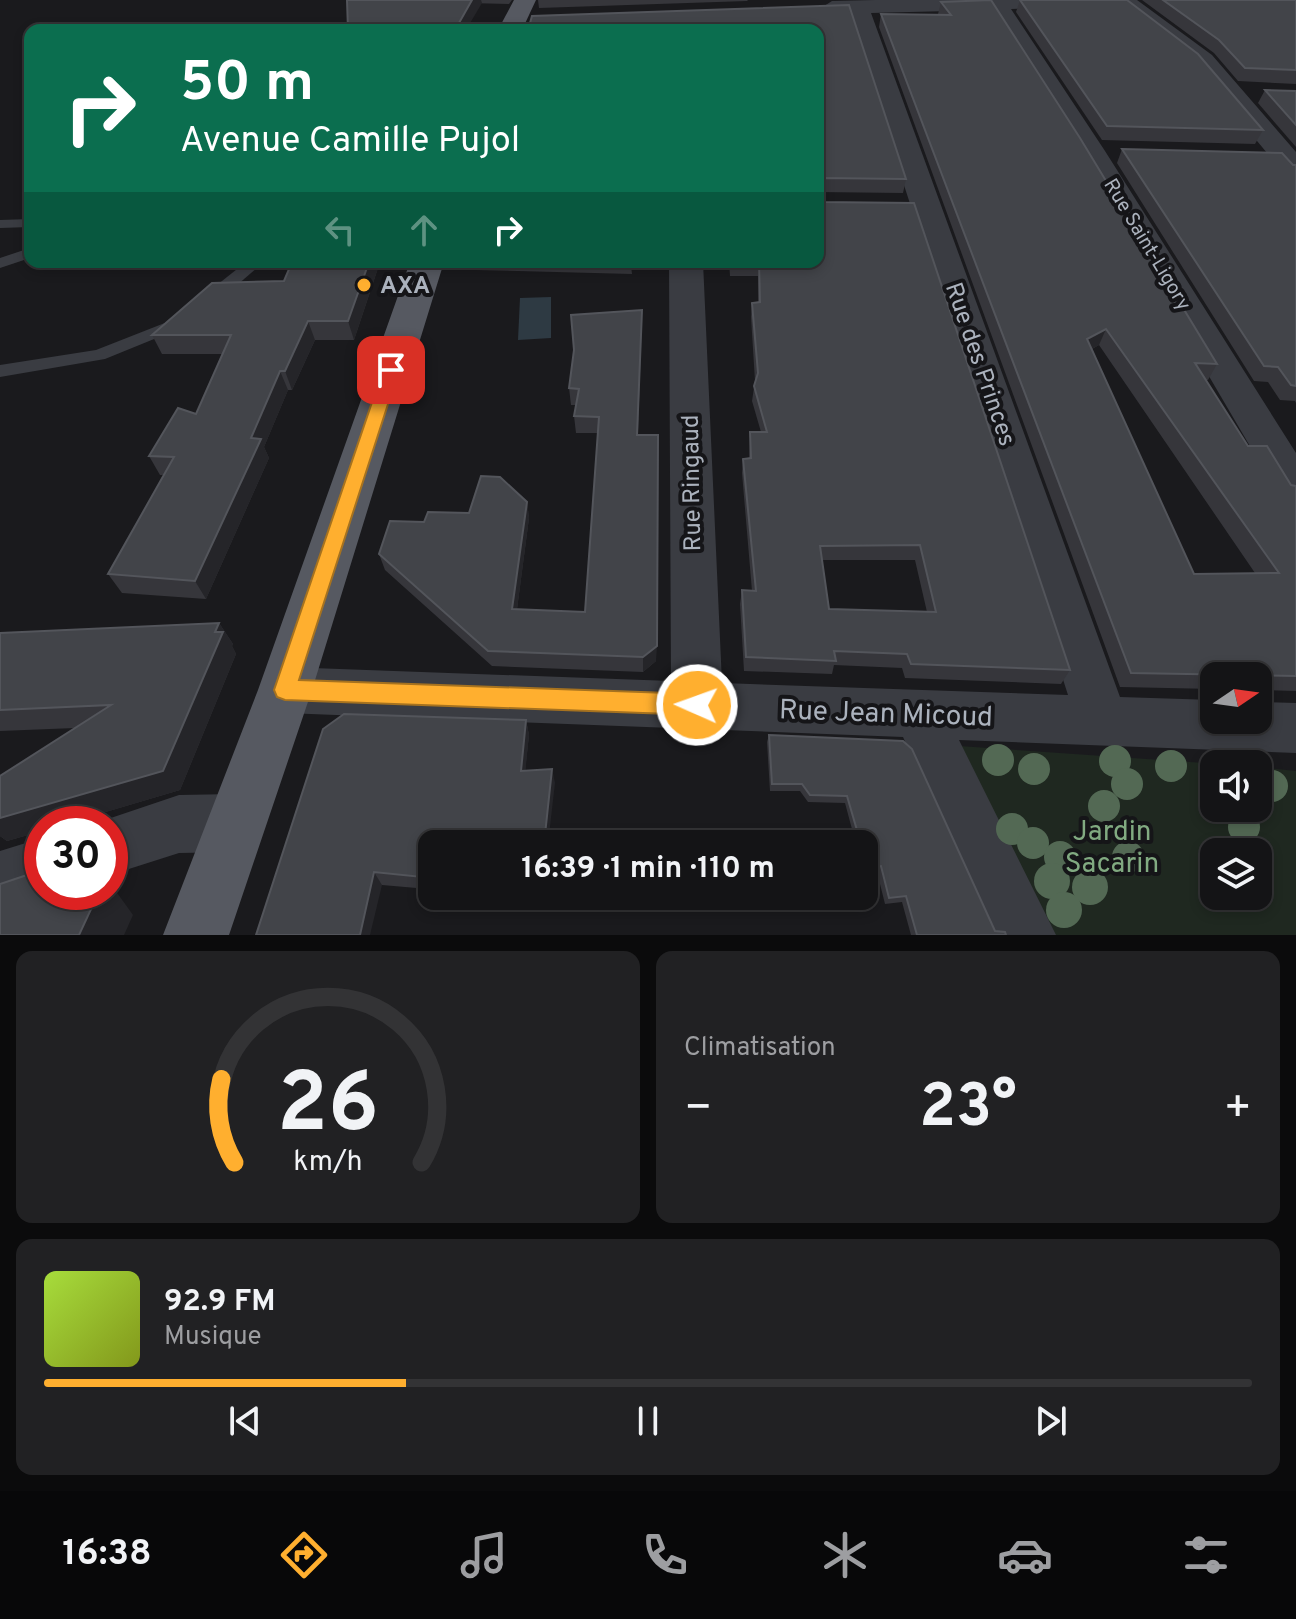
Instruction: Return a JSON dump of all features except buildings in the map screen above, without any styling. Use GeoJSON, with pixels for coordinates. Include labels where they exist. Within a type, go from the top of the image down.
{"type":"FeatureCollection","features":[{"type":"Feature","properties":{"kind":"main road"},"geometry":{"type":"LineString","coordinates":[[196,935],[285,690],[425,268]]}},
{"type":"Feature","properties":{"kind":"street"},"geometry":{"type":"LineString","coordinates":[[814,9],[916,3],[1083,0]]}},
{"type":"Feature","properties":{"kind":"street"},"geometry":{"type":"LineString","coordinates":[[1123,0],[1189,47],[1290,163]]}},
{"type":"Feature","properties":{"kind":"street","name":"Rue Saint-Ligory"},"geometry":{"type":"LineString","coordinates":[[996,3],[1106,151],[1296,488]]}},
{"type":"Feature","properties":{"kind":"street","name":"Rue des Princes"},"geometry":{"type":"LineString","coordinates":[[858,8],[911,205],[1102,720]]}},
{"type":"Feature","properties":{"kind":"street"},"geometry":{"type":"LineString","coordinates":[[1230,92],[1270,93]]}},
{"type":"Feature","properties":{"kind":"street"},"geometry":{"type":"LineString","coordinates":[[1254,155],[1290,163]]}},
{"type":"Feature","properties":{"kind":"street","name":"Rue Ringaud"},"geometry":{"type":"LineString","coordinates":[[686,268],[697,705]]}},
{"type":"Feature","properties":{"kind":"street","name":"Rue Jean Micoud"},"geometry":{"type":"LineString","coordinates":[[285,690],[1296,728]]}},
{"type":"Feature","properties":{"kind":"street"},"geometry":{"type":"LineString","coordinates":[[919,714],[1025,935]]}},
{"type":"Feature","properties":{"kind":"street"},"geometry":{"type":"LineString","coordinates":[[128,840],[179,824],[235,823]]}},
{"type":"Feature","properties":{"kind":"street"},"geometry":{"type":"LineString","coordinates":[[0,881],[24,874]]}},
{"type":"Feature","properties":{"kind":"lane"},"geometry":{"type":"LineString","coordinates":[[0,224],[24,223]]}},
{"type":"Feature","properties":{"kind":"lane"},"geometry":{"type":"LineString","coordinates":[[0,263],[24,255]]}},
{"type":"Feature","properties":{"kind":"lane"},"geometry":{"type":"LineString","coordinates":[[0,371],[99,355],[180,322],[248,268]]}},
{"type":"Feature","properties":{"kind":"green space","name":"Jardin Sacarin"},"geometry":{"type":"Polygon","coordinates":[[[959,746],[1200,763],[1200,822],[1272,822],[1272,768],[1296,771],[1296,935],[1047,935],[959,746]]]}},
{"type":"Feature","properties":{"kind":"shaded area"},"geometry":{"type":"Polygon","coordinates":[[[551,297],[551,338],[518,340],[520,298],[551,297]]]}},
{"type":"Feature","properties":{"kind":"place","name":"AXA"},"geometry":{"type":"Point","coordinates":[364,285]}},
{"type":"Feature","properties":{"kind":"route"},"geometry":{"type":"LineString","coordinates":[[391,370],[285,690],[697,705]]}}]}
